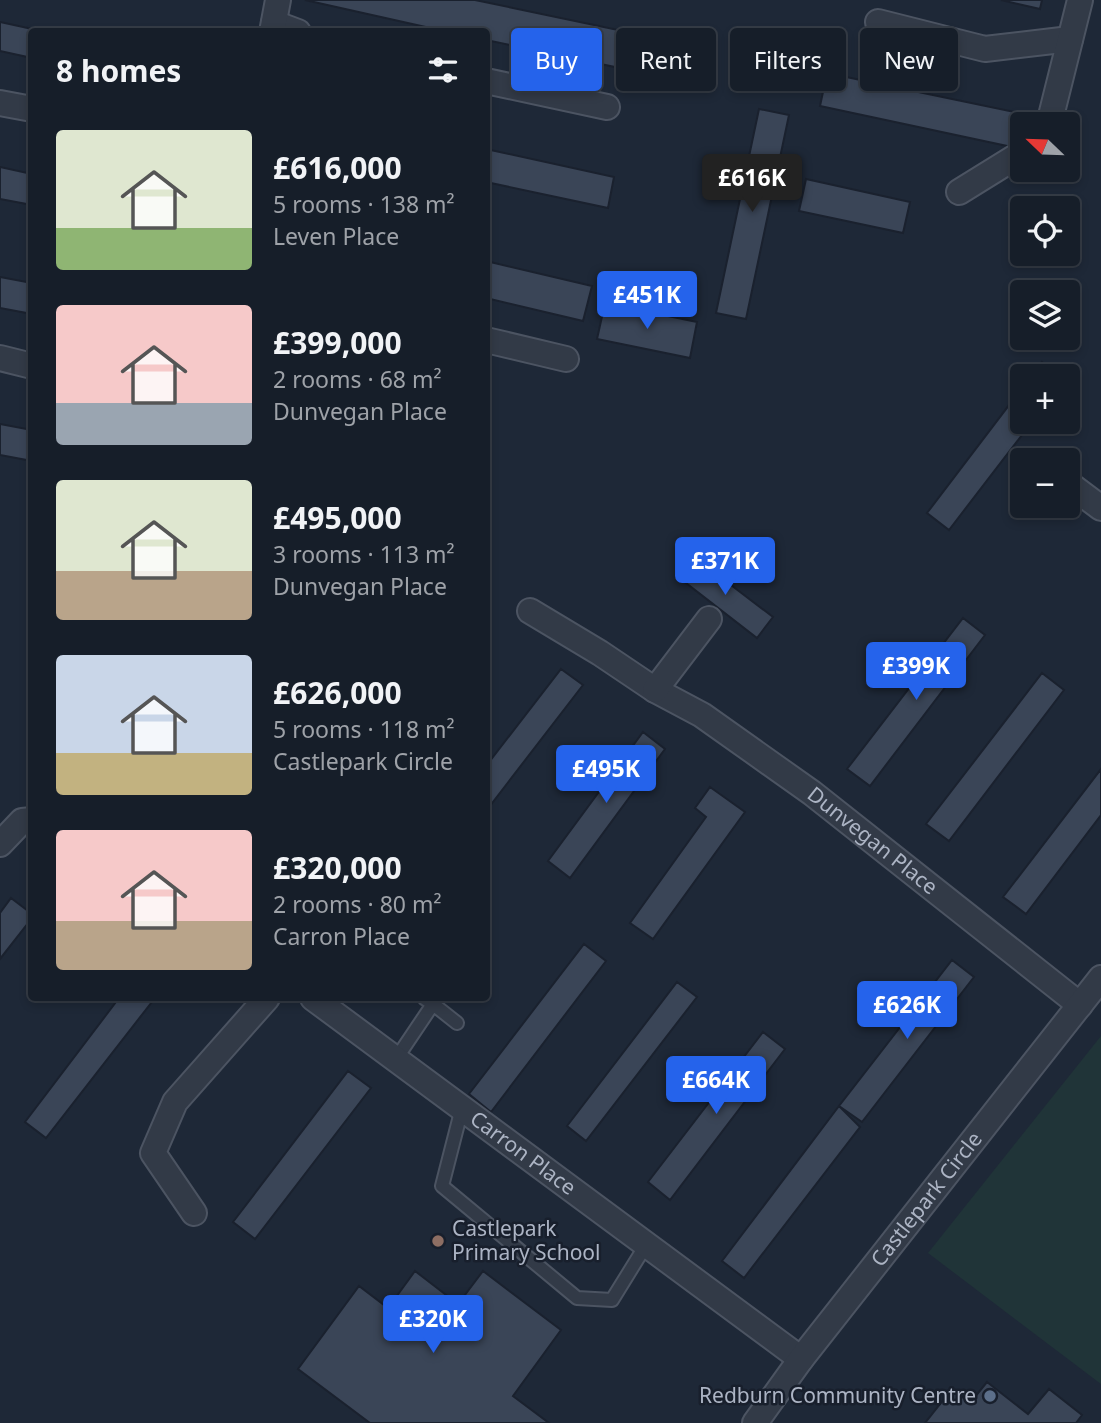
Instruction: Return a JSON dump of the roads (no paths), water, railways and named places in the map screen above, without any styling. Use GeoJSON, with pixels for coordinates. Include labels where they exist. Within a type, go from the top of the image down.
{"type":"FeatureCollection","features":[{"type":"Feature","properties":{"kind":"street"},"geometry":{"type":"LineString","coordinates":[[1052,112],[1080,0]]}},
{"type":"Feature","properties":{"kind":"street"},"geometry":{"type":"LineString","coordinates":[[275,18],[291,28]]}},
{"type":"Feature","properties":{"kind":"street"},"geometry":{"type":"LineString","coordinates":[[878,22],[985,49],[1070,39]]}},
{"type":"Feature","properties":{"kind":"street"},"geometry":{"type":"LineString","coordinates":[[490,82],[607,107]]}},
{"type":"Feature","properties":{"kind":"street"},"geometry":{"type":"LineString","coordinates":[[0,103],[28,107]]}},
{"type":"Feature","properties":{"kind":"street"},"geometry":{"type":"LineString","coordinates":[[958,192],[1010,160]]}},
{"type":"Feature","properties":{"kind":"street"},"geometry":{"type":"LineString","coordinates":[[490,341],[566,359]]}},
{"type":"Feature","properties":{"kind":"street"},"geometry":{"type":"LineString","coordinates":[[0,358],[28,365]]}},
{"type":"Feature","properties":{"kind":"street"},"geometry":{"type":"LineString","coordinates":[[1080,492],[1101,508]]}},
{"type":"Feature","properties":{"kind":"street","name":"Dunvegan Place"},"geometry":{"type":"LineString","coordinates":[[530,611],[655,690],[702,715],[811,793],[1080,1005]]}},
{"type":"Feature","properties":{"kind":"street"},"geometry":{"type":"LineString","coordinates":[[655,690],[709,619]]}},
{"type":"Feature","properties":{"kind":"street"},"geometry":{"type":"LineString","coordinates":[[0,844],[22,821],[28,820]]}},
{"type":"Feature","properties":{"kind":"street","name":"Castlepark Circle"},"geometry":{"type":"LineString","coordinates":[[755,1423],[801,1359],[1101,978]]}},
{"type":"Feature","properties":{"kind":"street"},"geometry":{"type":"LineString","coordinates":[[194,1213],[153,1153],[175,1101],[264,1001]]}},
{"type":"Feature","properties":{"kind":"street","name":"Carron Place"},"geometry":{"type":"LineString","coordinates":[[317,1001],[801,1359]]}},
{"type":"Feature","properties":{"kind":"lane"},"geometry":{"type":"LineString","coordinates":[[396,1059],[428,1001],[457,1023]]}},
{"type":"Feature","properties":{"kind":"lane"},"geometry":{"type":"LineString","coordinates":[[462,1108],[442,1186],[577,1298],[612,1300],[646,1245]]}},
{"type":"Feature","properties":{"kind":"place","name":"Castlepark Primary School"},"geometry":{"type":"Point","coordinates":[438,1241]}},
{"type":"Feature","properties":{"kind":"place","name":"Redburn Community Centre"},"geometry":{"type":"Point","coordinates":[990,1396]}}]}
